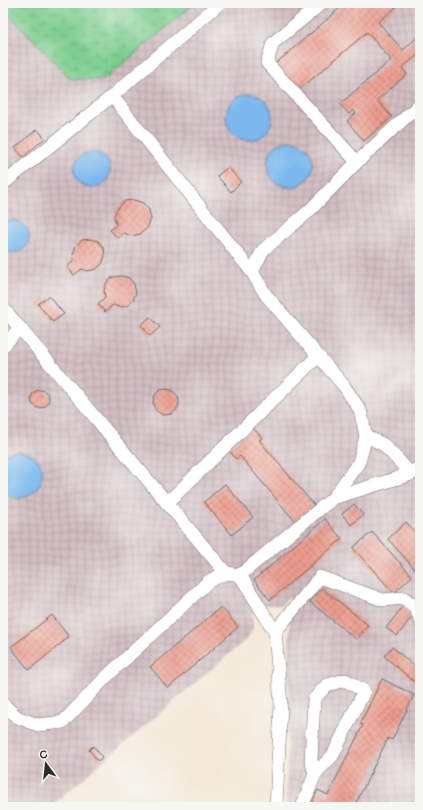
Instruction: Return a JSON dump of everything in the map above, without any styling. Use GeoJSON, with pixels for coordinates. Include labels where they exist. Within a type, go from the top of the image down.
{"type":"FeatureCollection","features":[{"type":"Feature","properties":{"kind":"street"},"geometry":{"type":"LineString","coordinates":[[3,184],[112,96],[220,3]]}},
{"type":"Feature","properties":{"kind":"street"},"geometry":{"type":"LineString","coordinates":[[322,3],[273,43],[267,63],[357,162]]}},
{"type":"Feature","properties":{"kind":"street"},"geometry":{"type":"LineString","coordinates":[[3,704],[18,717],[38,725],[63,722],[105,678],[209,581],[226,574],[240,575],[333,498],[359,462],[366,436],[360,410],[344,386],[266,295],[252,272],[112,96]]}},
{"type":"Feature","properties":{"kind":"street"},"geometry":{"type":"LineString","coordinates":[[252,272],[263,250],[308,212],[357,162],[420,104]]}},
{"type":"Feature","properties":{"kind":"street"},"geometry":{"type":"LineString","coordinates":[[3,308],[226,574]]}},
{"type":"Feature","properties":{"kind":"street"},"geometry":{"type":"LineString","coordinates":[[3,346],[20,328]]}},
{"type":"Feature","properties":{"kind":"street"},"geometry":{"type":"LineString","coordinates":[[167,503],[318,356]]}},
{"type":"Feature","properties":{"kind":"street"},"geometry":{"type":"LineString","coordinates":[[366,436],[384,445],[415,470]]}},
{"type":"Feature","properties":{"kind":"street"},"geometry":{"type":"LineString","coordinates":[[333,498],[415,470]]}},
{"type":"Feature","properties":{"kind":"street"},"geometry":{"type":"LineString","coordinates":[[240,575],[275,632],[281,704],[276,807]]}},
{"type":"Feature","properties":{"kind":"street"},"geometry":{"type":"LineString","coordinates":[[275,632],[320,577],[383,600],[404,598],[415,607],[420,618]]}},
{"type":"Feature","properties":{"kind":"street"},"geometry":{"type":"LineString","coordinates":[[302,807],[316,774],[333,755],[364,691],[344,680],[328,686],[314,699],[311,760],[316,774]]}},
{"type":"Feature","properties":{"kind":"shaded area"},"geometry":{"type":"Polygon","coordinates":[[[3,3],[420,3],[420,807],[286,807],[290,597],[281,605],[262,605],[252,613],[253,628],[248,638],[50,807],[3,807],[3,3]]]}},
{"type":"Feature","properties":{"kind":"green space"},"geometry":{"type":"Polygon","coordinates":[[[3,3],[195,3],[104,80],[71,79],[3,8],[3,3]]]}},
{"type":"Feature","properties":{"kind":"water"},"geometry":{"type":"Polygon","coordinates":[[[254,94],[266,100],[271,108],[271,126],[266,134],[258,139],[244,140],[232,134],[227,126],[226,112],[232,100],[240,95],[254,94]]]}},
{"type":"Feature","properties":{"kind":"water"},"geometry":{"type":"Polygon","coordinates":[[[295,141],[307,147],[312,155],[312,173],[307,181],[299,186],[285,187],[273,181],[268,173],[267,159],[273,147],[281,142],[295,141]]]}},
{"type":"Feature","properties":{"kind":"water"},"geometry":{"type":"Polygon","coordinates":[[[96,152],[105,157],[109,163],[109,177],[105,183],[96,188],[88,188],[79,183],[75,177],[74,166],[79,157],[85,153],[96,152]]]}},
{"type":"Feature","properties":{"kind":"water"},"geometry":{"type":"Polygon","coordinates":[[[13,220],[22,224],[27,230],[29,236],[25,248],[19,252],[12,253],[3,251],[3,223],[13,220]]]}},
{"type":"Feature","properties":{"kind":"water"},"geometry":{"type":"Polygon","coordinates":[[[16,451],[31,455],[40,463],[42,473],[40,483],[34,492],[25,497],[14,497],[3,491],[3,457],[16,451]]]}},
{"type":"Feature","properties":{"kind":"building"},"geometry":{"type":"Polygon","coordinates":[[[346,3],[401,3],[378,22],[403,50],[420,35],[420,53],[402,68],[407,74],[377,100],[392,117],[364,141],[347,121],[356,113],[353,110],[349,114],[340,104],[391,60],[367,32],[298,91],[275,64],[346,3]]]}},
{"type":"Feature","properties":{"kind":"building"},"geometry":{"type":"Polygon","coordinates":[[[37,129],[45,138],[23,157],[15,148],[37,129]]]}},
{"type":"Feature","properties":{"kind":"building"},"geometry":{"type":"Polygon","coordinates":[[[228,167],[241,182],[231,192],[217,176],[228,167]]]}},
{"type":"Feature","properties":{"kind":"building"},"geometry":{"type":"Polygon","coordinates":[[[134,200],[143,203],[149,210],[151,219],[147,228],[140,234],[131,236],[124,233],[118,238],[110,230],[116,225],[114,216],[118,208],[125,201],[134,200]]]}},
{"type":"Feature","properties":{"kind":"building"},"geometry":{"type":"Polygon","coordinates":[[[90,239],[98,241],[104,248],[105,256],[102,264],[96,269],[88,271],[82,269],[74,275],[67,267],[74,260],[73,254],[76,246],[82,240],[90,239]]]}},
{"type":"Feature","properties":{"kind":"building"},"geometry":{"type":"Polygon","coordinates":[[[121,276],[129,278],[134,284],[136,293],[133,300],[127,306],[119,307],[113,305],[105,312],[98,304],[105,297],[104,290],[107,282],[113,277],[121,276]]]}},
{"type":"Feature","properties":{"kind":"building"},"geometry":{"type":"Polygon","coordinates":[[[49,296],[64,314],[53,322],[38,304],[49,296]]]}},
{"type":"Feature","properties":{"kind":"building"},"geometry":{"type":"Polygon","coordinates":[[[150,317],[160,327],[150,336],[141,325],[150,317]]]}},
{"type":"Feature","properties":{"kind":"building"},"geometry":{"type":"Polygon","coordinates":[[[166,389],[175,393],[179,402],[175,411],[166,415],[157,411],[153,402],[157,393],[166,389]]]}},
{"type":"Feature","properties":{"kind":"building"},"geometry":{"type":"Polygon","coordinates":[[[40,390],[46,393],[49,399],[46,405],[40,408],[34,405],[31,399],[34,393],[40,390]]]}},
{"type":"Feature","properties":{"kind":"building"},"geometry":{"type":"Polygon","coordinates":[[[253,428],[262,438],[259,440],[314,505],[295,521],[240,456],[236,459],[228,449],[253,428]]]}},
{"type":"Feature","properties":{"kind":"building"},"geometry":{"type":"Polygon","coordinates":[[[225,484],[253,517],[232,535],[204,502],[225,484]]]}},
{"type":"Feature","properties":{"kind":"building"},"geometry":{"type":"Polygon","coordinates":[[[354,504],[363,515],[351,525],[342,514],[354,504]]]}},
{"type":"Feature","properties":{"kind":"building"},"geometry":{"type":"Polygon","coordinates":[[[325,519],[342,539],[270,600],[254,580],[325,519]]]}},
{"type":"Feature","properties":{"kind":"building"},"geometry":{"type":"Polygon","coordinates":[[[406,522],[420,537],[420,575],[388,539],[406,522]]]}},
{"type":"Feature","properties":{"kind":"building"},"geometry":{"type":"Polygon","coordinates":[[[372,532],[412,576],[394,593],[353,548],[372,532]]]}},
{"type":"Feature","properties":{"kind":"building"},"geometry":{"type":"Polygon","coordinates":[[[322,588],[368,625],[356,639],[310,602],[322,588]]]}},
{"type":"Feature","properties":{"kind":"building"},"geometry":{"type":"Polygon","coordinates":[[[403,606],[414,614],[397,636],[386,628],[403,606]]]}},
{"type":"Feature","properties":{"kind":"building"},"geometry":{"type":"Polygon","coordinates":[[[221,607],[238,627],[168,688],[150,667],[221,607]]]}},
{"type":"Feature","properties":{"kind":"building"},"geometry":{"type":"Polygon","coordinates":[[[52,615],[69,637],[29,670],[11,647],[52,615]]]}},
{"type":"Feature","properties":{"kind":"building"},"geometry":{"type":"Polygon","coordinates":[[[392,647],[420,671],[420,682],[418,685],[384,656],[392,647]]]}},
{"type":"Feature","properties":{"kind":"building"},"geometry":{"type":"Polygon","coordinates":[[[382,679],[414,695],[392,740],[388,738],[354,807],[320,807],[312,802],[318,790],[328,795],[363,725],[360,724],[382,679]]]}},
{"type":"Feature","properties":{"kind":"building"},"geometry":{"type":"Polygon","coordinates":[[[93,746],[102,757],[98,761],[89,750],[93,746]]]}}]}
